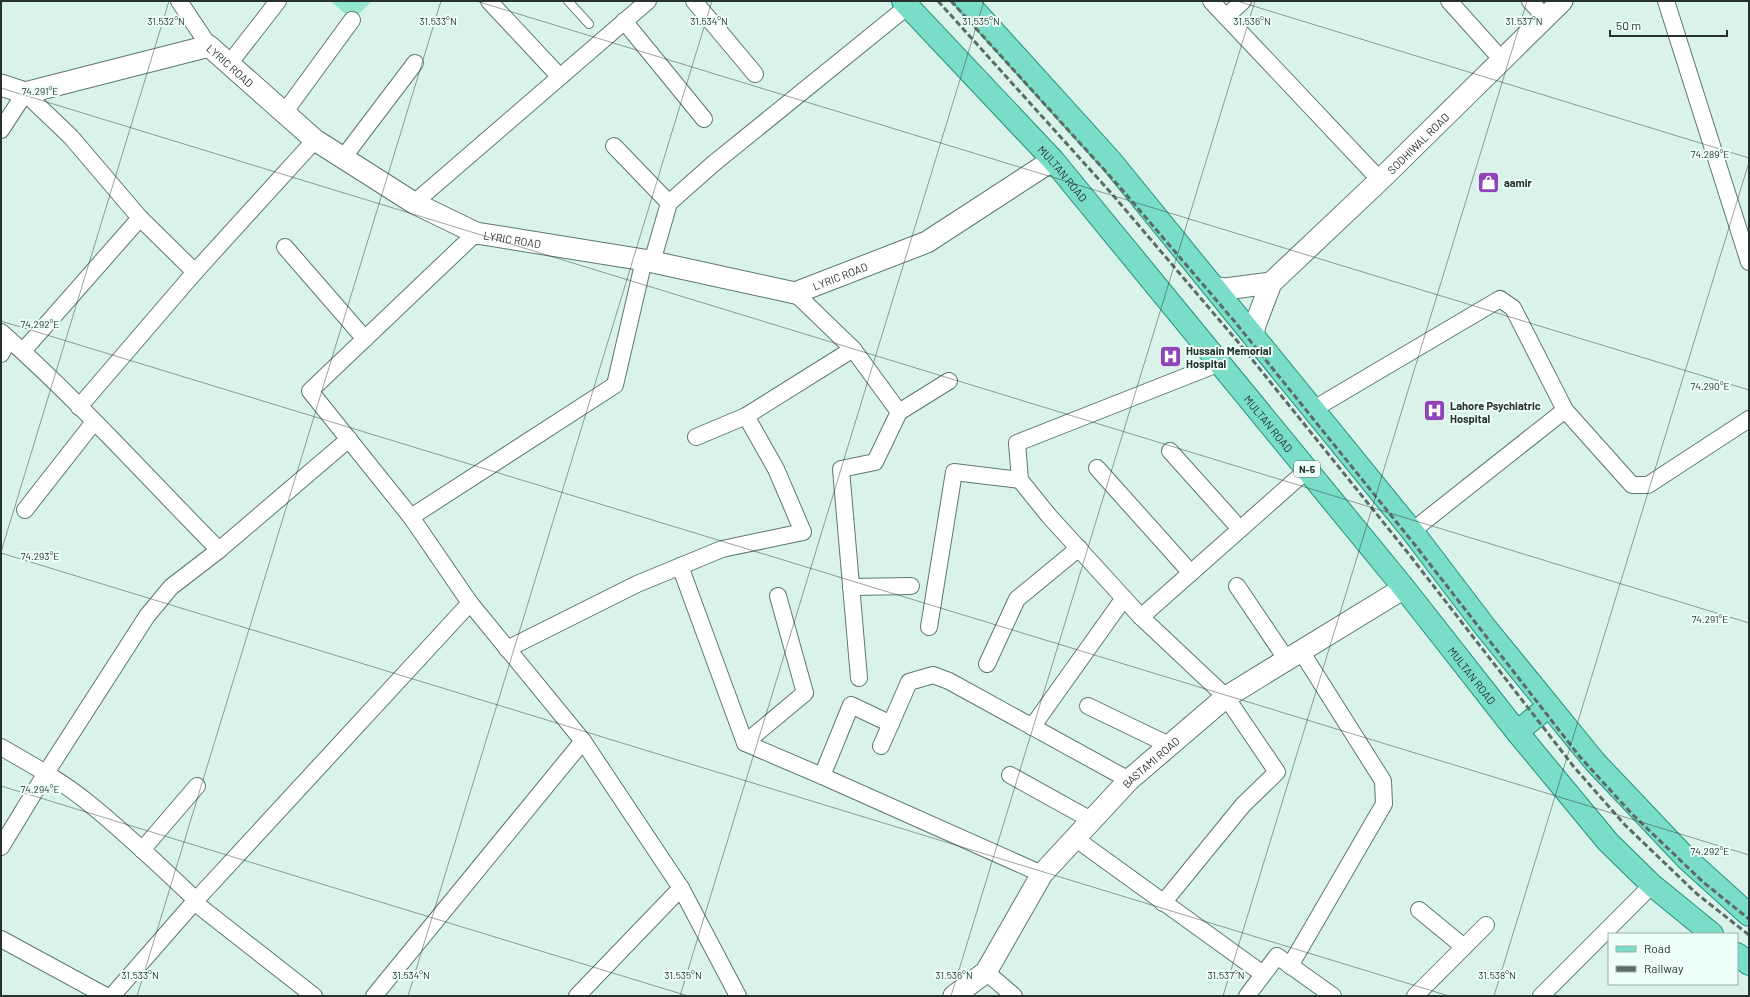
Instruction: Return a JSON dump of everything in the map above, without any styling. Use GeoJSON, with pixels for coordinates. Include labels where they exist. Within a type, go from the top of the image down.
{"type":"FeatureCollection","features":[{"type":"Feature","properties":{"kind":"main road"},"geometry":{"type":"LineString","coordinates":[[966,1],[1111,161],[1312,410],[1412,531],[1485,628],[1595,762],[1687,859],[1749,915]]}},
{"type":"Feature","properties":{"kind":"main road","name":"MULTAN ROAD"},"geometry":{"type":"LineString","coordinates":[[906,4],[1053,160],[1404,588],[1517,732],[1608,842],[1652,885],[1711,933]]}},
{"type":"Feature","properties":{"kind":"main road"},"geometry":{"type":"LineString","coordinates":[[1517,732],[1549,706]]}},
{"type":"Feature","properties":{"kind":"main road"},"geometry":{"type":"LineString","coordinates":[[1738,955],[1749,964]]}},
{"type":"Feature","properties":{"kind":"street"},"geometry":{"type":"LineString","coordinates":[[179,1],[209,46]]}},
{"type":"Feature","properties":{"kind":"street"},"geometry":{"type":"LineString","coordinates":[[229,64],[278,1]]}},
{"type":"Feature","properties":{"kind":"street"},"geometry":{"type":"LineString","coordinates":[[489,1],[560,77]]}},
{"type":"Feature","properties":{"kind":"street"},"geometry":{"type":"LineString","coordinates":[[414,203],[648,1]]}},
{"type":"Feature","properties":{"kind":"street"},"geometry":{"type":"LineString","coordinates":[[694,1],[755,74]]}},
{"type":"Feature","properties":{"kind":"street"},"geometry":{"type":"LineString","coordinates":[[1210,1],[1380,180]]}},
{"type":"Feature","properties":{"kind":"street"},"geometry":{"type":"LineString","coordinates":[[1226,17],[1243,1]]}},
{"type":"Feature","properties":{"kind":"street"},"geometry":{"type":"LineString","coordinates":[[1449,1],[1502,60]]}},
{"type":"Feature","properties":{"kind":"street"},"geometry":{"type":"LineString","coordinates":[[1530,1],[1546,17]]}},
{"type":"Feature","properties":{"kind":"street","name":"SODHIWAL ROAD"},"geometry":{"type":"LineString","coordinates":[[1253,336],[1257,319],[1271,282],[1380,180],[1562,1]]}},
{"type":"Feature","properties":{"kind":"street"},"geometry":{"type":"LineString","coordinates":[[1666,1],[1749,262]]}},
{"type":"Feature","properties":{"kind":"street"},"geometry":{"type":"LineString","coordinates":[[412,517],[615,384],[648,261],[669,204],[713,164],[906,4]]}},
{"type":"Feature","properties":{"kind":"street"},"geometry":{"type":"LineString","coordinates":[[284,113],[352,20]]}},
{"type":"Feature","properties":{"kind":"street"},"geometry":{"type":"LineString","coordinates":[[624,21],[704,119]]}},
{"type":"Feature","properties":{"kind":"street","name":"LYRIC ROAD"},"geometry":{"type":"LineString","coordinates":[[25,93],[209,46],[315,140],[414,203],[476,233],[648,261],[795,293],[927,242],[1053,160]]}},
{"type":"Feature","properties":{"kind":"street"},"geometry":{"type":"LineString","coordinates":[[343,158],[414,63]]}},
{"type":"Feature","properties":{"kind":"street"},"geometry":{"type":"LineString","coordinates":[[1,85],[25,93],[71,137],[140,218],[195,272]]}},
{"type":"Feature","properties":{"kind":"street"},"geometry":{"type":"LineString","coordinates":[[1,130],[25,93]]}},
{"type":"Feature","properties":{"kind":"street"},"geometry":{"type":"LineString","coordinates":[[79,407],[195,272],[315,140]]}},
{"type":"Feature","properties":{"kind":"street"},"geometry":{"type":"LineString","coordinates":[[614,146],[669,204]]}},
{"type":"Feature","properties":{"kind":"street"},"geometry":{"type":"LineString","coordinates":[[23,351],[140,218]]}},
{"type":"Feature","properties":{"kind":"street"},"geometry":{"type":"LineString","coordinates":[[476,233],[310,391],[412,517],[470,603],[583,741],[681,888],[738,996]]}},
{"type":"Feature","properties":{"kind":"street"},"geometry":{"type":"LineString","coordinates":[[285,247],[365,339]]}},
{"type":"Feature","properties":{"kind":"street"},"geometry":{"type":"LineString","coordinates":[[1214,287],[1225,288],[1271,282]]}},
{"type":"Feature","properties":{"kind":"street"},"geometry":{"type":"LineString","coordinates":[[795,293],[853,350],[899,412]]}},
{"type":"Feature","properties":{"kind":"street"},"geometry":{"type":"LineString","coordinates":[[1312,410],[1500,299],[1513,308],[1564,410],[1632,485],[1648,485],[1749,419]]}},
{"type":"Feature","properties":{"kind":"street"},"geometry":{"type":"LineString","coordinates":[[1,354],[5,336],[23,351],[219,550]]}},
{"type":"Feature","properties":{"kind":"street"},"geometry":{"type":"LineString","coordinates":[[696,437],[746,416],[853,350]]}},
{"type":"Feature","properties":{"kind":"street"},"geometry":{"type":"LineString","coordinates":[[1163,903],[1243,805],[1277,772],[1226,697],[1141,617],[1049,516],[1020,480],[1017,442],[1220,363]]}},
{"type":"Feature","properties":{"kind":"street"},"geometry":{"type":"LineString","coordinates":[[858,678],[841,469],[875,462],[899,412],[949,381]]}},
{"type":"Feature","properties":{"kind":"street"},"geometry":{"type":"LineString","coordinates":[[1412,531],[1564,410]]}},
{"type":"Feature","properties":{"kind":"street"},"geometry":{"type":"LineString","coordinates":[[507,649],[637,584],[722,549],[803,532],[776,469],[746,416]]}},
{"type":"Feature","properties":{"kind":"street"},"geometry":{"type":"LineString","coordinates":[[25,510],[94,422]]}},
{"type":"Feature","properties":{"kind":"street"},"geometry":{"type":"LineString","coordinates":[[1,846],[147,616],[171,587],[219,550],[349,439]]}},
{"type":"Feature","properties":{"kind":"street"},"geometry":{"type":"LineString","coordinates":[[1170,451],[1240,529]]}},
{"type":"Feature","properties":{"kind":"street"},"geometry":{"type":"LineString","coordinates":[[1097,468],[1191,573]]}},
{"type":"Feature","properties":{"kind":"street"},"geometry":{"type":"LineString","coordinates":[[1141,617],[1307,470]]}},
{"type":"Feature","properties":{"kind":"street"},"geometry":{"type":"LineString","coordinates":[[929,627],[954,472],[1020,480]]}},
{"type":"Feature","properties":{"kind":"street"},"geometry":{"type":"LineString","coordinates":[[987,664],[1017,599],[1079,548]]}},
{"type":"Feature","properties":{"kind":"street"},"geometry":{"type":"LineString","coordinates":[[680,566],[746,743],[1042,874]]}},
{"type":"Feature","properties":{"kind":"street"},"geometry":{"type":"LineString","coordinates":[[851,587],[911,586]]}},
{"type":"Feature","properties":{"kind":"street"},"geometry":{"type":"LineString","coordinates":[[1237,586],[1294,655],[1383,781],[1384,804],[1290,966]]}},
{"type":"Feature","properties":{"kind":"street","name":"BASTAMI ROAD"},"geometry":{"type":"LineString","coordinates":[[954,996],[986,972],[1042,874],[1093,821],[1129,780],[1226,697],[1404,588]]}},
{"type":"Feature","properties":{"kind":"street"},"geometry":{"type":"LineString","coordinates":[[746,743],[805,693],[778,596]]}},
{"type":"Feature","properties":{"kind":"street"},"geometry":{"type":"LineString","coordinates":[[1032,727],[1124,598]]}},
{"type":"Feature","properties":{"kind":"street"},"geometry":{"type":"LineString","coordinates":[[112,996],[195,901],[470,603]]}},
{"type":"Feature","properties":{"kind":"street"},"geometry":{"type":"LineString","coordinates":[[881,746],[909,682],[933,675],[949,681],[1129,780]]}},
{"type":"Feature","properties":{"kind":"street"},"geometry":{"type":"LineString","coordinates":[[822,776],[851,705],[891,724]]}},
{"type":"Feature","properties":{"kind":"street"},"geometry":{"type":"LineString","coordinates":[[1088,706],[1169,745]]}},
{"type":"Feature","properties":{"kind":"street"},"geometry":{"type":"LineString","coordinates":[[374,996],[583,741]]}},
{"type":"Feature","properties":{"kind":"street"},"geometry":{"type":"LineString","coordinates":[[1,747],[46,773],[86,801],[142,850],[195,901],[314,996]]}},
{"type":"Feature","properties":{"kind":"street"},"geometry":{"type":"LineString","coordinates":[[1010,775],[1093,821]]}},
{"type":"Feature","properties":{"kind":"street"},"geometry":{"type":"LineString","coordinates":[[142,850],[197,786]]}},
{"type":"Feature","properties":{"kind":"street"},"geometry":{"type":"LineString","coordinates":[[1076,839],[1263,974]]}},
{"type":"Feature","properties":{"kind":"street"},"geometry":{"type":"LineString","coordinates":[[1541,996],[1652,885]]}},
{"type":"Feature","properties":{"kind":"street"},"geometry":{"type":"LineString","coordinates":[[577,996],[681,888]]}},
{"type":"Feature","properties":{"kind":"street"},"geometry":{"type":"LineString","coordinates":[[1419,910],[1464,946]]}},
{"type":"Feature","properties":{"kind":"street"},"geometry":{"type":"LineString","coordinates":[[1415,996],[1486,925]]}},
{"type":"Feature","properties":{"kind":"street"},"geometry":{"type":"LineString","coordinates":[[1,939],[106,996]]}},
{"type":"Feature","properties":{"kind":"street"},"geometry":{"type":"LineString","coordinates":[[1247,996],[1277,956],[1333,996]]}},
{"type":"Feature","properties":{"kind":"street"},"geometry":{"type":"LineString","coordinates":[[986,972],[1014,996]]}},
{"type":"Feature","properties":{"kind":"lane"},"geometry":{"type":"LineString","coordinates":[[568,1],[589,24]]}},
{"type":"Feature","properties":{"kind":"green space"},"geometry":{"type":"Polygon","coordinates":[[[331,1],[372,1],[352,20],[331,1]]]}},
{"type":"Feature","properties":{"kind":"railway"},"geometry":{"type":"LineString","coordinates":[[938,1],[1112,194],[1238,342],[1408,553],[1574,767],[1625,825],[1697,894],[1749,935]]}},
{"type":"Feature","properties":{"kind":"railway"},"geometry":{"type":"LineString","coordinates":[[951,1],[1118,185],[1235,322],[1415,545],[1580,757],[1632,814],[1703,882],[1749,919]]}},
{"type":"Feature","properties":{"kind":"place","name":"aamir"},"geometry":{"type":"Point","coordinates":[1489,182]}},
{"type":"Feature","properties":{"kind":"place","name":"Hussain Memorial Hospital"},"geometry":{"type":"Point","coordinates":[1171,356]}},
{"type":"Feature","properties":{"kind":"place","name":"Lahore Psychiatric Hospital"},"geometry":{"type":"Point","coordinates":[1434,411]}}]}
